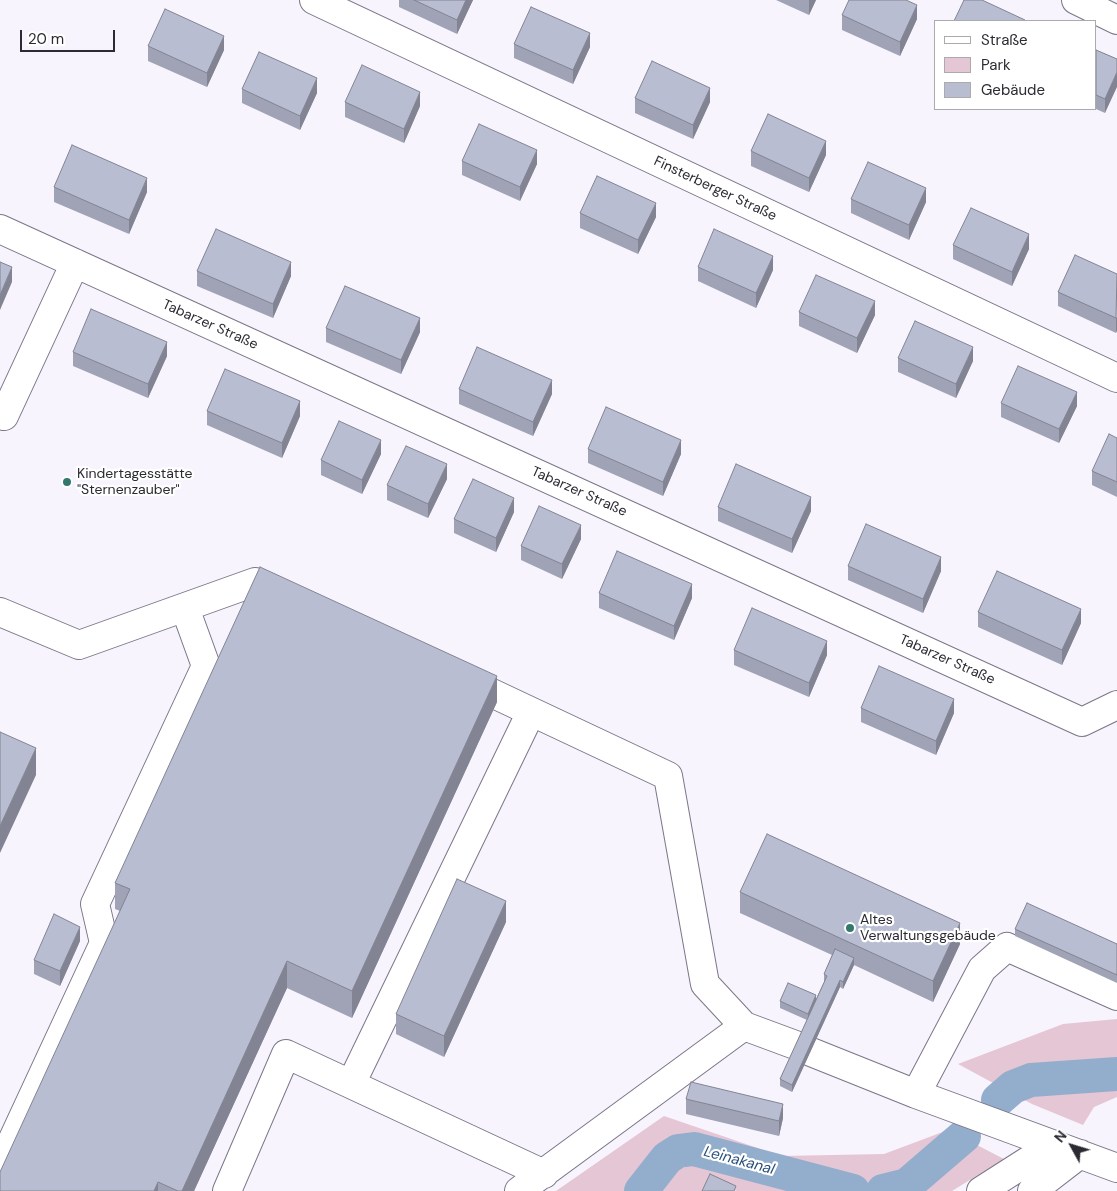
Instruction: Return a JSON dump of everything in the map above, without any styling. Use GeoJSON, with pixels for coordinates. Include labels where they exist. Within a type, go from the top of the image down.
{"type":"FeatureCollection","features":[{"type":"Feature","properties":{"kind":"street","name":"Finsterberger Straße"},"geometry":{"type":"LineString","coordinates":[[314,0],[1117,378]]}},
{"type":"Feature","properties":{"kind":"street"},"geometry":{"type":"LineString","coordinates":[[1076,0],[1117,20]]}},
{"type":"Feature","properties":{"kind":"street","name":"Tabarzer Straße"},"geometry":{"type":"LineString","coordinates":[[0,229],[1082,722],[1117,705]]}},
{"type":"Feature","properties":{"kind":"street"},"geometry":{"type":"LineString","coordinates":[[4,416],[75,263]]}},
{"type":"Feature","properties":{"kind":"street"},"geometry":{"type":"LineString","coordinates":[[0,612],[79,646],[255,582],[309,607]]}},
{"type":"Feature","properties":{"kind":"street"},"geometry":{"type":"LineString","coordinates":[[0,1168],[104,943],[95,904],[206,666],[185,608]]}},
{"type":"Feature","properties":{"kind":"street"},"geometry":{"type":"LineString","coordinates":[[442,670],[668,776],[706,984],[744,1026],[916,1094],[1117,1168]]}},
{"type":"Feature","properties":{"kind":"street"},"geometry":{"type":"LineString","coordinates":[[351,1084],[531,712]]}},
{"type":"Feature","properties":{"kind":"street"},"geometry":{"type":"LineString","coordinates":[[916,1094],[982,969],[1007,947],[1117,996]]}},
{"type":"Feature","properties":{"kind":"street"},"geometry":{"type":"LineString","coordinates":[[519,1191],[744,1026]]}},
{"type":"Feature","properties":{"kind":"street"},"geometry":{"type":"LineString","coordinates":[[227,1191],[286,1054],[544,1174]]}},
{"type":"Feature","properties":{"kind":"street"},"geometry":{"type":"LineString","coordinates":[[981,1191],[1053,1145]]}},
{"type":"Feature","properties":{"kind":"street"},"geometry":{"type":"LineString","coordinates":[[1032,1191],[1080,1154]]}},
{"type":"Feature","properties":{"kind":"green space"},"geometry":{"type":"Polygon","coordinates":[[[1117,1019],[1117,1097],[1094,1107],[1083,1125],[1032,1104],[958,1064],[1063,1024],[1117,1019]]]}},
{"type":"Feature","properties":{"kind":"green space"},"geometry":{"type":"Polygon","coordinates":[[[664,1116],[781,1156],[884,1154],[948,1130],[1004,1159],[952,1191],[737,1191],[708,1183],[704,1191],[556,1191],[664,1116]]]}},
{"type":"Feature","properties":{"kind":"building"},"geometry":{"type":"Polygon","coordinates":[[[414,0],[466,0],[457,20],[414,0]]]}},
{"type":"Feature","properties":{"kind":"building"},"geometry":{"type":"Polygon","coordinates":[[[849,0],[906,0],[917,5],[900,42],[842,15],[849,0]]]}},
{"type":"Feature","properties":{"kind":"building"},"geometry":{"type":"Polygon","coordinates":[[[964,0],[982,0],[1025,20],[954,20],[964,0]]]}},
{"type":"Feature","properties":{"kind":"building"},"geometry":{"type":"Polygon","coordinates":[[[531,7],[590,33],[573,70],[514,44],[531,7]]]}},
{"type":"Feature","properties":{"kind":"building"},"geometry":{"type":"Polygon","coordinates":[[[165,9],[224,36],[207,73],[148,46],[165,9]]]}},
{"type":"Feature","properties":{"kind":"building"},"geometry":{"type":"Polygon","coordinates":[[[1097,50],[1117,59],[1117,72],[1105,99],[1097,95],[1097,50]]]}},
{"type":"Feature","properties":{"kind":"building"},"geometry":{"type":"Polygon","coordinates":[[[259,52],[317,78],[300,116],[242,89],[259,52]]]}},
{"type":"Feature","properties":{"kind":"building"},"geometry":{"type":"Polygon","coordinates":[[[652,61],[710,88],[693,125],[635,98],[652,61]]]}},
{"type":"Feature","properties":{"kind":"building"},"geometry":{"type":"Polygon","coordinates":[[[362,65],[420,92],[404,129],[345,102],[362,65]]]}},
{"type":"Feature","properties":{"kind":"building"},"geometry":{"type":"Polygon","coordinates":[[[768,114],[826,141],[809,178],[751,151],[768,114]]]}},
{"type":"Feature","properties":{"kind":"building"},"geometry":{"type":"Polygon","coordinates":[[[479,124],[537,150],[520,187],[462,161],[479,124]]]}},
{"type":"Feature","properties":{"kind":"building"},"geometry":{"type":"Polygon","coordinates":[[[72,145],[147,178],[129,220],[54,187],[72,145]]]}},
{"type":"Feature","properties":{"kind":"building"},"geometry":{"type":"Polygon","coordinates":[[[868,162],[926,188],[909,225],[851,199],[868,162]]]}},
{"type":"Feature","properties":{"kind":"building"},"geometry":{"type":"Polygon","coordinates":[[[597,176],[656,203],[638,240],[580,213],[597,176]]]}},
{"type":"Feature","properties":{"kind":"building"},"geometry":{"type":"Polygon","coordinates":[[[971,208],[1029,234],[1012,272],[953,245],[971,208]]]}},
{"type":"Feature","properties":{"kind":"building"},"geometry":{"type":"Polygon","coordinates":[[[216,229],[291,262],[273,304],[197,271],[216,229]]]}},
{"type":"Feature","properties":{"kind":"building"},"geometry":{"type":"Polygon","coordinates":[[[714,229],[773,256],[756,293],[698,267],[714,229]]]}},
{"type":"Feature","properties":{"kind":"building"},"geometry":{"type":"Polygon","coordinates":[[[1075,255],[1117,274],[1116,318],[1058,292],[1075,255]]]}},
{"type":"Feature","properties":{"kind":"building"},"geometry":{"type":"Polygon","coordinates":[[[0,262],[12,267],[0,295],[0,262]]]}},
{"type":"Feature","properties":{"kind":"building"},"geometry":{"type":"Polygon","coordinates":[[[816,275],[875,301],[857,338],[799,312],[816,275]]]}},
{"type":"Feature","properties":{"kind":"building"},"geometry":{"type":"Polygon","coordinates":[[[345,286],[420,318],[401,360],[326,328],[345,286]]]}},
{"type":"Feature","properties":{"kind":"building"},"geometry":{"type":"Polygon","coordinates":[[[91,309],[167,342],[148,384],[73,352],[91,309]]]}},
{"type":"Feature","properties":{"kind":"building"},"geometry":{"type":"Polygon","coordinates":[[[915,321],[973,347],[956,384],[898,358],[915,321]]]}},
{"type":"Feature","properties":{"kind":"building"},"geometry":{"type":"Polygon","coordinates":[[[477,347],[552,380],[533,422],[459,389],[477,347]]]}},
{"type":"Feature","properties":{"kind":"building"},"geometry":{"type":"Polygon","coordinates":[[[1018,366],[1077,392],[1059,429],[1001,403],[1018,366]]]}},
{"type":"Feature","properties":{"kind":"building"},"geometry":{"type":"Polygon","coordinates":[[[225,369],[300,401],[282,443],[207,411],[225,369]]]}},
{"type":"Feature","properties":{"kind":"building"},"geometry":{"type":"Polygon","coordinates":[[[606,407],[681,440],[663,482],[588,449],[606,407]]]}},
{"type":"Feature","properties":{"kind":"building"},"geometry":{"type":"Polygon","coordinates":[[[339,421],[381,440],[362,480],[321,460],[339,421]]]}},
{"type":"Feature","properties":{"kind":"building"},"geometry":{"type":"Polygon","coordinates":[[[1109,434],[1117,438],[1117,482],[1092,471],[1109,434]]]}},
{"type":"Feature","properties":{"kind":"building"},"geometry":{"type":"Polygon","coordinates":[[[406,446],[447,464],[428,504],[387,485],[406,446]]]}},
{"type":"Feature","properties":{"kind":"building"},"geometry":{"type":"Polygon","coordinates":[[[736,464],[811,497],[792,539],[718,507],[736,464]]]}},
{"type":"Feature","properties":{"kind":"building"},"geometry":{"type":"Polygon","coordinates":[[[473,479],[514,498],[496,538],[454,519],[473,479]]]}},
{"type":"Feature","properties":{"kind":"building"},"geometry":{"type":"Polygon","coordinates":[[[539,506],[581,525],[562,564],[521,546],[539,506]]]}},
{"type":"Feature","properties":{"kind":"building"},"geometry":{"type":"Polygon","coordinates":[[[866,524],[941,557],[923,599],[848,566],[866,524]]]}},
{"type":"Feature","properties":{"kind":"building"},"geometry":{"type":"Polygon","coordinates":[[[617,551],[692,584],[674,626],[599,593],[617,551]]]}},
{"type":"Feature","properties":{"kind":"building"},"geometry":{"type":"Polygon","coordinates":[[[260,567],[497,676],[352,991],[287,961],[182,1191],[158,1182],[154,1191],[0,1191],[0,1172],[130,889],[115,883],[260,567]]]}},
{"type":"Feature","properties":{"kind":"building"},"geometry":{"type":"Polygon","coordinates":[[[997,571],[1081,609],[1062,650],[978,612],[997,571]]]}},
{"type":"Feature","properties":{"kind":"building"},"geometry":{"type":"Polygon","coordinates":[[[752,608],[827,641],[809,683],[734,650],[752,608]]]}},
{"type":"Feature","properties":{"kind":"building"},"geometry":{"type":"Polygon","coordinates":[[[879,666],[954,699],[936,741],[861,708],[879,666]]]}},
{"type":"Feature","properties":{"kind":"building"},"geometry":{"type":"Polygon","coordinates":[[[0,732],[36,748],[0,826],[0,732]]]}},
{"type":"Feature","properties":{"kind":"building","name":"Altes Verwaltungsgebäude"},"geometry":{"type":"Polygon","coordinates":[[[767,834],[960,923],[933,981],[740,892],[767,834]]]}},
{"type":"Feature","properties":{"kind":"building"},"geometry":{"type":"Polygon","coordinates":[[[457,879],[506,901],[444,1036],[396,1014],[457,879]]]}},
{"type":"Feature","properties":{"kind":"building"},"geometry":{"type":"Polygon","coordinates":[[[1027,903],[1117,944],[1117,975],[1015,929],[1027,903]]]}},
{"type":"Feature","properties":{"kind":"building"},"geometry":{"type":"Polygon","coordinates":[[[54,914],[80,927],[60,971],[34,960],[54,914]]]}},
{"type":"Feature","properties":{"kind":"building"},"geometry":{"type":"Polygon","coordinates":[[[835,949],[854,958],[843,982],[840,980],[792,1085],[780,1079],[827,976],[824,974],[835,949]]]}},
{"type":"Feature","properties":{"kind":"building"},"geometry":{"type":"Polygon","coordinates":[[[788,983],[816,995],[808,1014],[780,1001],[788,983]]]}},
{"type":"Feature","properties":{"kind":"building"},"geometry":{"type":"Polygon","coordinates":[[[691,1082],[783,1104],[779,1121],[686,1099],[691,1082]]]}},
{"type":"Feature","properties":{"kind":"building"},"geometry":{"type":"Polygon","coordinates":[[[710,1174],[736,1186],[734,1191],[702,1191],[710,1174]]]}},
{"type":"Feature","properties":{"kind":"waterway","name":"Leinakanal"},"geometry":{"type":"LineString","coordinates":[[998,1100],[1013,1087],[1031,1080],[1117,1074]]}},
{"type":"Feature","properties":{"kind":"waterway","name":"Leinakanal"},"geometry":{"type":"LineString","coordinates":[[883,1191],[907,1185],[964,1136]]}},
{"type":"Feature","properties":{"kind":"waterway","name":"Leinakanal"},"geometry":{"type":"LineString","coordinates":[[641,1191],[667,1158],[678,1151],[694,1149],[853,1191]]}},
{"type":"Feature","properties":{"kind":"place","name":"Kindertagesstätte \"Sternenzauber\""},"geometry":{"type":"Point","coordinates":[67,482]}},
{"type":"Feature","properties":{"kind":"place","name":"Altes Verwaltungsgebäude"},"geometry":{"type":"Point","coordinates":[850,928]}}]}
